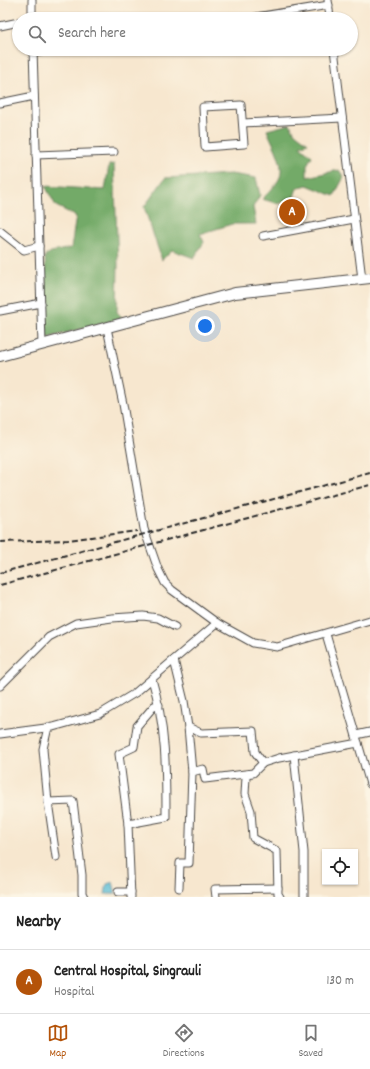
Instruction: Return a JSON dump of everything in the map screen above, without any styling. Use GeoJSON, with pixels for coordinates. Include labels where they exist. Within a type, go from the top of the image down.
{"type":"FeatureCollection","features":[{"type":"Feature","properties":{"kind":"main road"},"geometry":{"type":"LineString","coordinates":[[0,356],[235,294],[366,278]]}},
{"type":"Feature","properties":{"kind":"street"},"geometry":{"type":"LineString","coordinates":[[32,0],[32,12]]}},
{"type":"Feature","properties":{"kind":"street"},"geometry":{"type":"LineString","coordinates":[[281,12],[328,3]]}},
{"type":"Feature","properties":{"kind":"street"},"geometry":{"type":"LineString","coordinates":[[0,26],[12,23]]}},
{"type":"Feature","properties":{"kind":"street"},"geometry":{"type":"LineString","coordinates":[[33,56],[42,345]]}},
{"type":"Feature","properties":{"kind":"street"},"geometry":{"type":"LineString","coordinates":[[335,56],[354,219],[366,278]]}},
{"type":"Feature","properties":{"kind":"street"},"geometry":{"type":"LineString","coordinates":[[0,103],[34,96]]}},
{"type":"Feature","properties":{"kind":"street"},"geometry":{"type":"LineString","coordinates":[[242,105],[242,123],[244,144],[205,147],[202,107],[242,105]]}},
{"type":"Feature","properties":{"kind":"street"},"geometry":{"type":"LineString","coordinates":[[242,123],[342,118]]}},
{"type":"Feature","properties":{"kind":"street"},"geometry":{"type":"LineString","coordinates":[[36,155],[114,152]]}},
{"type":"Feature","properties":{"kind":"street"},"geometry":{"type":"LineString","coordinates":[[263,236],[354,219]]}},
{"type":"Feature","properties":{"kind":"street"},"geometry":{"type":"LineString","coordinates":[[0,231],[24,250],[39,246]]}},
{"type":"Feature","properties":{"kind":"street"},"geometry":{"type":"LineString","coordinates":[[0,311],[41,303]]}},
{"type":"Feature","properties":{"kind":"street"},"geometry":{"type":"LineString","coordinates":[[107,328],[123,404],[144,529],[165,583],[172,590],[217,623],[253,643],[277,647],[370,620]]}},
{"type":"Feature","properties":{"kind":"street"},"geometry":{"type":"LineString","coordinates":[[0,686],[49,637],[76,622],[143,616],[158,618],[174,627]]}},
{"type":"Feature","properties":{"kind":"street"},"geometry":{"type":"LineString","coordinates":[[0,734],[48,727],[100,714],[135,693],[217,623]]}},
{"type":"Feature","properties":{"kind":"street"},"geometry":{"type":"LineString","coordinates":[[326,634],[370,784]]}},
{"type":"Feature","properties":{"kind":"street"},"geometry":{"type":"LineString","coordinates":[[174,660],[184,701],[192,772],[189,862],[180,863],[179,888]]}},
{"type":"Feature","properties":{"kind":"street"},"geometry":{"type":"LineString","coordinates":[[128,824],[166,817],[164,739],[159,704],[152,679]]}},
{"type":"Feature","properties":{"kind":"street"},"geometry":{"type":"LineString","coordinates":[[118,892],[131,894],[128,824],[119,754],[134,747],[137,726],[154,706],[159,704]]}},
{"type":"Feature","properties":{"kind":"street"},"geometry":{"type":"LineString","coordinates":[[48,727],[43,749],[48,802],[56,857]]}},
{"type":"Feature","properties":{"kind":"street"},"geometry":{"type":"LineString","coordinates":[[188,727],[201,733],[253,731],[255,752],[264,763]]}},
{"type":"Feature","properties":{"kind":"street"},"geometry":{"type":"LineString","coordinates":[[356,735],[370,732]]}},
{"type":"Feature","properties":{"kind":"street"},"geometry":{"type":"LineString","coordinates":[[192,772],[203,769],[204,779],[253,773],[264,763],[294,755],[358,742]]}},
{"type":"Feature","properties":{"kind":"street"},"geometry":{"type":"LineString","coordinates":[[294,755],[304,852],[304,897]]}},
{"type":"Feature","properties":{"kind":"street"},"geometry":{"type":"LineString","coordinates":[[246,777],[245,794],[251,811],[253,838],[277,851],[278,894],[280,897]]}},
{"type":"Feature","properties":{"kind":"street"},"geometry":{"type":"LineString","coordinates":[[48,802],[73,800],[82,875],[82,893],[84,897]]}},
{"type":"Feature","properties":{"kind":"street"},"geometry":{"type":"LineString","coordinates":[[216,897],[215,889],[278,888]]}},
{"type":"Feature","properties":{"kind":"green space"},"geometry":{"type":"Polygon","coordinates":[[[290,124],[295,133],[308,143],[300,146],[312,156],[307,165],[307,177],[339,170],[344,177],[334,196],[307,185],[297,188],[294,197],[279,204],[262,199],[272,189],[280,177],[281,172],[281,166],[275,147],[267,130],[290,124]]]}},
{"type":"Feature","properties":{"kind":"green space"},"geometry":{"type":"Polygon","coordinates":[[[114,164],[118,264],[117,312],[123,318],[47,338],[45,256],[51,252],[71,248],[76,216],[56,206],[45,186],[105,190],[109,165],[114,164]]]}},
{"type":"Feature","properties":{"kind":"green space"},"geometry":{"type":"Polygon","coordinates":[[[231,174],[256,178],[260,195],[253,207],[256,224],[232,224],[200,234],[204,242],[194,258],[172,250],[162,260],[144,207],[165,178],[231,174]]]}},
{"type":"Feature","properties":{"kind":"water"},"geometry":{"type":"Polygon","coordinates":[[[113,882],[116,894],[105,894],[107,884],[113,882]]]}},
{"type":"Feature","properties":{"kind":"railway"},"geometry":{"type":"LineString","coordinates":[[0,573],[370,473]]}},
{"type":"Feature","properties":{"kind":"railway"},"geometry":{"type":"LineString","coordinates":[[0,585],[370,485]]}},
{"type":"Feature","properties":{"kind":"railway"},"geometry":{"type":"LineString","coordinates":[[0,542],[68,540],[137,531]]}},
{"type":"Feature","properties":{"kind":"place","name":"Central Hospital, Singrauli"},"geometry":{"type":"Point","coordinates":[292,212]}}]}
